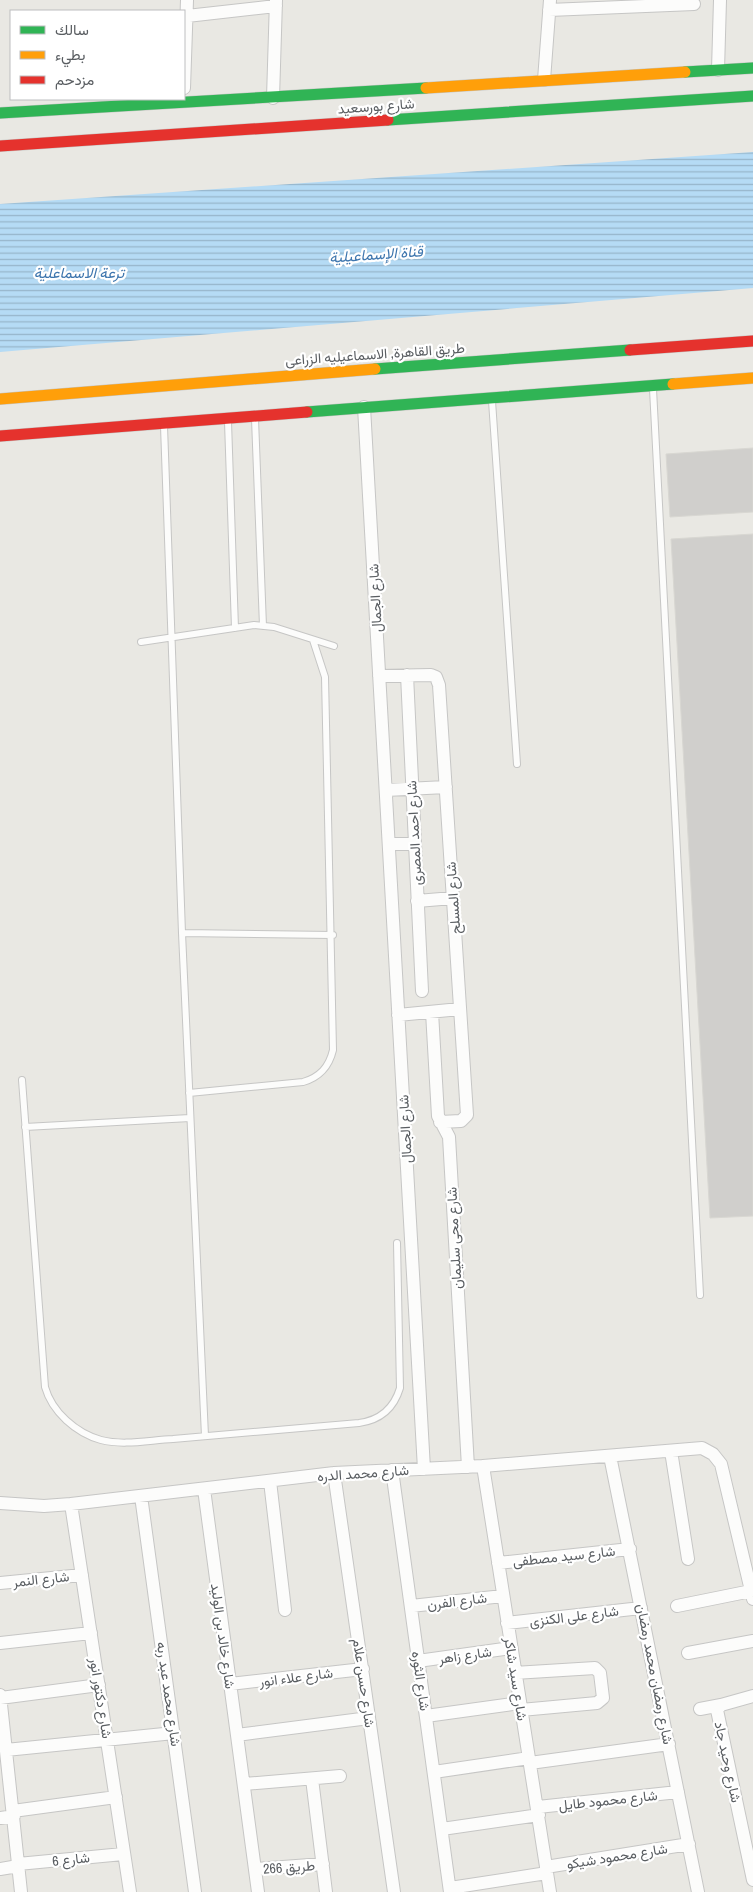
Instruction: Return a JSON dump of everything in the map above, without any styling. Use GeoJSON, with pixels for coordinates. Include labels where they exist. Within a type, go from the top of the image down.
{"type":"FeatureCollection","features":[{"type":"Feature","properties":{"kind":"main road","name":"شارع بورسعيد"},"geometry":{"type":"LineString","coordinates":[[0,113],[753,68]]}},
{"type":"Feature","properties":{"kind":"main road","name":"شارع بورسعيد"},"geometry":{"type":"LineString","coordinates":[[0,146],[753,96]]}},
{"type":"Feature","properties":{"kind":"main road","name":"طريق القاهرة, الاسماعيليه الزراعى"},"geometry":{"type":"LineString","coordinates":[[0,399],[753,341]]}},
{"type":"Feature","properties":{"kind":"main road"},"geometry":{"type":"LineString","coordinates":[[0,436],[753,378]]}},
{"type":"Feature","properties":{"kind":"street"},"geometry":{"type":"LineString","coordinates":[[185,64],[187,0]]}},
{"type":"Feature","properties":{"kind":"street"},"geometry":{"type":"LineString","coordinates":[[718,70],[720,0]]}},
{"type":"Feature","properties":{"kind":"street"},"geometry":{"type":"LineString","coordinates":[[187,16],[276,3],[273,98]]}},
{"type":"Feature","properties":{"kind":"street"},"geometry":{"type":"LineString","coordinates":[[544,80],[550,5],[694,4]]}},
{"type":"Feature","properties":{"kind":"street","name":"شارع الجمال"},"geometry":{"type":"LineString","coordinates":[[364,407],[424,1469]]}},
{"type":"Feature","properties":{"kind":"street","name":"شارع احمد المصرى"},"geometry":{"type":"LineString","coordinates":[[407,675],[422,991]]}},
{"type":"Feature","properties":{"kind":"street","name":"شارع المسلح"},"geometry":{"type":"LineString","coordinates":[[379,676],[432,675],[438,681],[467,1115],[461,1121],[440,1122]]}},
{"type":"Feature","properties":{"kind":"street"},"geometry":{"type":"LineString","coordinates":[[386,790],[446,787]]}},
{"type":"Feature","properties":{"kind":"street"},"geometry":{"type":"LineString","coordinates":[[389,844],[414,844]]}},
{"type":"Feature","properties":{"kind":"street"},"geometry":{"type":"LineString","coordinates":[[417,901],[453,898]]}},
{"type":"Feature","properties":{"kind":"street"},"geometry":{"type":"LineString","coordinates":[[398,1014],[460,1009]]}},
{"type":"Feature","properties":{"kind":"street","name":"شارع محى سليمان"},"geometry":{"type":"LineString","coordinates":[[432,1012],[440,1122],[449,1137],[468,1467]]}},
{"type":"Feature","properties":{"kind":"street","name":"شارع محمد الدره"},"geometry":{"type":"LineString","coordinates":[[0,1503],[44,1506],[71,1504],[334,1473],[483,1466],[702,1448],[713,1454],[721,1464],[752,1595]]}},
{"type":"Feature","properties":{"kind":"street"},"geometry":{"type":"LineString","coordinates":[[671,1451],[688,1559]]}},
{"type":"Feature","properties":{"kind":"street","name":"شارع رمضان محمد رمضان"},"geometry":{"type":"LineString","coordinates":[[610,1456],[698,1892]]}},
{"type":"Feature","properties":{"kind":"street","name":"شارع سيد شاكر"},"geometry":{"type":"LineString","coordinates":[[483,1466],[514,1673],[530,1760],[550,1892]]}},
{"type":"Feature","properties":{"kind":"street","name":"شارع الثوره"},"geometry":{"type":"LineString","coordinates":[[392,1470],[450,1890]]}},
{"type":"Feature","properties":{"kind":"street","name":"شارع حسن علام"},"geometry":{"type":"LineString","coordinates":[[334,1473],[394,1892]]}},
{"type":"Feature","properties":{"kind":"street"},"geometry":{"type":"LineString","coordinates":[[270,1481],[285,1610]]}},
{"type":"Feature","properties":{"kind":"street","name":"شارع خالد بن الوليد"},"geometry":{"type":"LineString","coordinates":[[204,1489],[258,1892]]}},
{"type":"Feature","properties":{"kind":"street","name":"شارع محمد عبد ربه"},"geometry":{"type":"LineString","coordinates":[[141,1496],[195,1892]]}},
{"type":"Feature","properties":{"kind":"street","name":"شارع دكتور انور"},"geometry":{"type":"LineString","coordinates":[[71,1504],[130,1892]]}},
{"type":"Feature","properties":{"kind":"street","name":"شارع سيد مصطفى"},"geometry":{"type":"LineString","coordinates":[[498,1563],[630,1549]]}},
{"type":"Feature","properties":{"kind":"street","name":"شارع النمر"},"geometry":{"type":"LineString","coordinates":[[0,1583],[82,1575]]}},
{"type":"Feature","properties":{"kind":"street"},"geometry":{"type":"LineString","coordinates":[[677,1606],[752,1595]]}},
{"type":"Feature","properties":{"kind":"street","name":"شارع الفرن"},"geometry":{"type":"LineString","coordinates":[[411,1606],[503,1596]]}},
{"type":"Feature","properties":{"kind":"street","name":"شارع على الكنزى"},"geometry":{"type":"LineString","coordinates":[[507,1623],[641,1608]]}},
{"type":"Feature","properties":{"kind":"street"},"geometry":{"type":"LineString","coordinates":[[0,1643],[91,1633]]}},
{"type":"Feature","properties":{"kind":"street"},"geometry":{"type":"LineString","coordinates":[[688,1653],[753,1641]]}},
{"type":"Feature","properties":{"kind":"street","name":"شارع زاهر"},"geometry":{"type":"LineString","coordinates":[[418,1661],[511,1648]]}},
{"type":"Feature","properties":{"kind":"street"},"geometry":{"type":"LineString","coordinates":[[426,1716],[520,1707],[597,1703],[603,1698],[600,1673],[595,1668],[514,1673]]}},
{"type":"Feature","properties":{"kind":"street","name":"شارع علاء انور"},"geometry":{"type":"LineString","coordinates":[[230,1684],[363,1669]]}},
{"type":"Feature","properties":{"kind":"street"},"geometry":{"type":"LineString","coordinates":[[21,1892],[13,1814],[4,1753],[0,1696],[99,1685]]}},
{"type":"Feature","properties":{"kind":"street","name":"شارع وحيد جاد"},"geometry":{"type":"LineString","coordinates":[[700,1709],[753,1696]]}},
{"type":"Feature","properties":{"kind":"street","name":"شارع وحيد جاد"},"geometry":{"type":"LineString","coordinates":[[721,1705],[718,1713],[753,1880]]}},
{"type":"Feature","properties":{"kind":"street"},"geometry":{"type":"LineString","coordinates":[[237,1735],[369,1718]]}},
{"type":"Feature","properties":{"kind":"street"},"geometry":{"type":"LineString","coordinates":[[4,1753],[174,1733]]}},
{"type":"Feature","properties":{"kind":"street"},"geometry":{"type":"LineString","coordinates":[[434,1772],[669,1744]]}},
{"type":"Feature","properties":{"kind":"street"},"geometry":{"type":"LineString","coordinates":[[244,1784],[340,1776]]}},
{"type":"Feature","properties":{"kind":"street"},"geometry":{"type":"LineString","coordinates":[[312,1779],[326,1892]]}},
{"type":"Feature","properties":{"kind":"street","name":"شارع محمود طايل"},"geometry":{"type":"LineString","coordinates":[[442,1829],[538,1811],[678,1792]]}},
{"type":"Feature","properties":{"kind":"street"},"geometry":{"type":"LineString","coordinates":[[0,1818],[13,1814],[116,1797]]}},
{"type":"Feature","properties":{"kind":"street","name":"شارع محمود شيكو"},"geometry":{"type":"LineString","coordinates":[[450,1890],[689,1844]]}},
{"type":"Feature","properties":{"kind":"street","name":"شارع 6"},"geometry":{"type":"LineString","coordinates":[[0,1868],[123,1854]]}},
{"type":"Feature","properties":{"kind":"street","name":"طريق 266"},"geometry":{"type":"LineString","coordinates":[[256,1869],[323,1864]]}},
{"type":"Feature","properties":{"kind":"lane"},"geometry":{"type":"LineString","coordinates":[[653,385],[700,1295]]}},
{"type":"Feature","properties":{"kind":"lane"},"geometry":{"type":"LineString","coordinates":[[492,397],[516,764]]}},
{"type":"Feature","properties":{"kind":"lane"},"geometry":{"type":"LineString","coordinates":[[254,416],[263,626]]}},
{"type":"Feature","properties":{"kind":"lane"},"geometry":{"type":"LineString","coordinates":[[228,418],[235,628]]}},
{"type":"Feature","properties":{"kind":"lane"},"geometry":{"type":"LineString","coordinates":[[164,422],[182,934],[205,1436]]}},
{"type":"Feature","properties":{"kind":"lane"},"geometry":{"type":"LineString","coordinates":[[141,642],[235,628],[263,626],[334,646]]}},
{"type":"Feature","properties":{"kind":"lane"},"geometry":{"type":"LineString","coordinates":[[189,1093],[304,1082],[323,1071],[334,1050],[325,677],[313,640]]}},
{"type":"Feature","properties":{"kind":"lane"},"geometry":{"type":"LineString","coordinates":[[182,934],[332,935]]}},
{"type":"Feature","properties":{"kind":"lane"},"geometry":{"type":"LineString","coordinates":[[22,1080],[45,1387],[50,1401],[59,1414],[80,1430],[104,1441],[120,1442],[359,1423],[375,1419],[389,1410],[400,1388],[397,1243]]}},
{"type":"Feature","properties":{"kind":"lane"},"geometry":{"type":"LineString","coordinates":[[25,1127],[190,1118]]}},
{"type":"Feature","properties":{"kind":"water","name":"ترعة الاسماعلية"},"geometry":{"type":"Polygon","coordinates":[[[753,152],[753,288],[0,352],[0,204],[753,152]]]}},
{"type":"Feature","properties":{"kind":"building"},"geometry":{"type":"Polygon","coordinates":[[[753,448],[753,512],[670,517],[666,454],[753,448]]]}},
{"type":"Feature","properties":{"kind":"building"},"geometry":{"type":"Polygon","coordinates":[[[753,534],[753,1216],[710,1218],[671,539],[753,534]]]}},
{"type":"Feature","properties":{"kind":"traffic: fast"},"geometry":{"type":"LineString","coordinates":[[685,72],[753,68]]}},
{"type":"Feature","properties":{"kind":"traffic: fast"},"geometry":{"type":"LineString","coordinates":[[0,113],[426,88]]}},
{"type":"Feature","properties":{"kind":"traffic: fast"},"geometry":{"type":"LineString","coordinates":[[388,120],[753,96]]}},
{"type":"Feature","properties":{"kind":"traffic: fast"},"geometry":{"type":"LineString","coordinates":[[375,369],[630,350]]}},
{"type":"Feature","properties":{"kind":"traffic: fast"},"geometry":{"type":"LineString","coordinates":[[307,412],[673,384]]}},
{"type":"Feature","properties":{"kind":"traffic: slow"},"geometry":{"type":"LineString","coordinates":[[426,88],[685,72]]}},
{"type":"Feature","properties":{"kind":"traffic: slow"},"geometry":{"type":"LineString","coordinates":[[0,399],[375,369]]}},
{"type":"Feature","properties":{"kind":"traffic: slow"},"geometry":{"type":"LineString","coordinates":[[673,384],[753,378]]}},
{"type":"Feature","properties":{"kind":"traffic: jam"},"geometry":{"type":"LineString","coordinates":[[0,146],[388,120]]}},
{"type":"Feature","properties":{"kind":"traffic: jam"},"geometry":{"type":"LineString","coordinates":[[630,350],[753,341]]}},
{"type":"Feature","properties":{"kind":"traffic: jam"},"geometry":{"type":"LineString","coordinates":[[0,436],[307,412]]}},
{"type":"Feature","properties":{"kind":"water label","name":"قناة الإسماعيلية"},"geometry":{"type":"Point","coordinates":[376,254]}}]}
